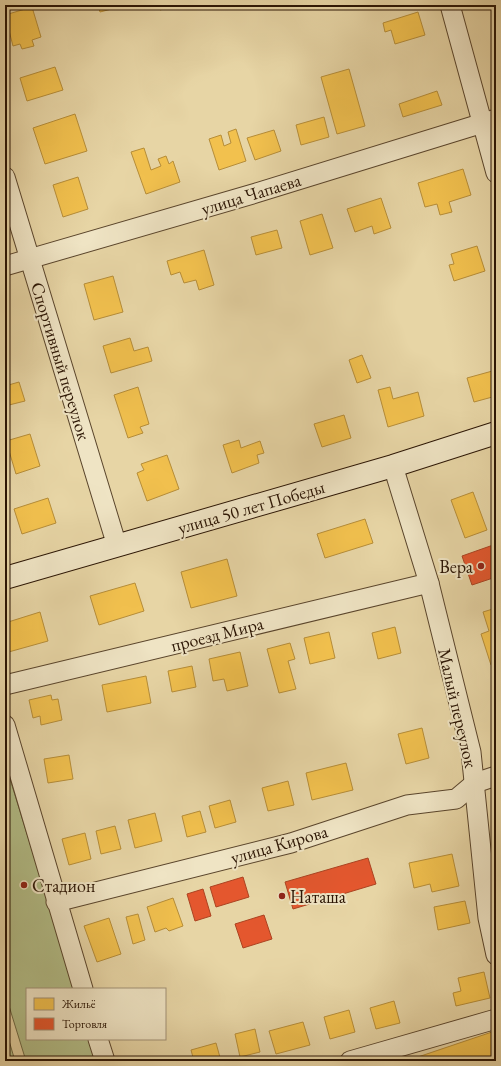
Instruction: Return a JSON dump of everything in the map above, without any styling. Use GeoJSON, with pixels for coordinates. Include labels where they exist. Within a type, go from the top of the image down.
{"type":"FeatureCollection","features":[{"type":"Feature","properties":{"kind":"street"},"geometry":{"type":"LineString","coordinates":[[450,5],[489,121],[496,173]]}},
{"type":"Feature","properties":{"kind":"street","name":"улица Чапаева"},"geometry":{"type":"LineString","coordinates":[[5,266],[256,193],[489,121]]}},
{"type":"Feature","properties":{"kind":"street","name":"Спортивный переулок"},"geometry":{"type":"LineString","coordinates":[[5,177],[117,546]]}},
{"type":"Feature","properties":{"kind":"street","name":"улица 50 лет Победы"},"geometry":{"type":"LineString","coordinates":[[5,578],[393,466],[496,433]]}},
{"type":"Feature","properties":{"kind":"street","name":"Малый переулок"},"geometry":{"type":"LineString","coordinates":[[393,466],[429,583],[471,752],[488,918],[496,955]]}},
{"type":"Feature","properties":{"kind":"street","name":"проезд Мира"},"geometry":{"type":"LineString","coordinates":[[5,685],[429,583]]}},
{"type":"Feature","properties":{"kind":"street"},"geometry":{"type":"LineString","coordinates":[[5,726],[83,988]]}},
{"type":"Feature","properties":{"kind":"street","name":"улица Кирова"},"geometry":{"type":"LineString","coordinates":[[56,902],[291,842],[407,805],[456,799],[475,783],[496,776]]}},
{"type":"Feature","properties":{"kind":"street"},"geometry":{"type":"LineString","coordinates":[[350,1061],[496,1018]]}},
{"type":"Feature","properties":{"kind":"street"},"geometry":{"type":"LineString","coordinates":[[98,1040],[105,1061]]}},
{"type":"Feature","properties":{"kind":"green space","name":"Стадион"},"geometry":{"type":"Polygon","coordinates":[[[10,779],[75,988],[26,988],[26,1040],[90,1040],[97,1061],[26,1061],[5,993],[5,781],[10,779]]]}},
{"type":"Feature","properties":{"kind":"green space"},"geometry":{"type":"Polygon","coordinates":[[[5,1027],[15,1061],[5,1061],[5,1027]]]}},
{"type":"Feature","properties":{"kind":"building: Жильё"},"geometry":{"type":"Polygon","coordinates":[[[98,5],[127,5],[100,12],[98,5]]]}},
{"type":"Feature","properties":{"kind":"building: Жильё"},"geometry":{"type":"Polygon","coordinates":[[[159,5],[170,5],[171,7],[160,10],[159,5]]]}},
{"type":"Feature","properties":{"kind":"building: Жильё"},"geometry":{"type":"Polygon","coordinates":[[[32,7],[41,37],[32,40],[34,46],[22,49],[20,44],[13,46],[5,15],[32,7]]]}},
{"type":"Feature","properties":{"kind":"building: Жильё"},"geometry":{"type":"Polygon","coordinates":[[[418,12],[425,35],[395,44],[391,30],[385,32],[383,23],[418,12]]]}},
{"type":"Feature","properties":{"kind":"building: Жильё"},"geometry":{"type":"Polygon","coordinates":[[[55,67],[63,90],[27,101],[20,78],[55,67]]]}},
{"type":"Feature","properties":{"kind":"building: Жильё"},"geometry":{"type":"Polygon","coordinates":[[[349,69],[365,126],[337,134],[321,77],[349,69]]]}},
{"type":"Feature","properties":{"kind":"building: Жильё"},"geometry":{"type":"Polygon","coordinates":[[[437,91],[442,105],[403,117],[399,104],[437,91]]]}},
{"type":"Feature","properties":{"kind":"building: Жильё"},"geometry":{"type":"Polygon","coordinates":[[[75,114],[87,151],[45,164],[33,128],[75,114]]]}},
{"type":"Feature","properties":{"kind":"building: Жильё"},"geometry":{"type":"Polygon","coordinates":[[[324,117],[329,137],[301,145],[296,125],[324,117]]]}},
{"type":"Feature","properties":{"kind":"building: Жильё"},"geometry":{"type":"Polygon","coordinates":[[[236,129],[246,161],[219,170],[209,139],[221,135],[224,146],[231,143],[228,132],[236,129]]]}},
{"type":"Feature","properties":{"kind":"building: Жильё"},"geometry":{"type":"Polygon","coordinates":[[[274,130],[281,151],[255,160],[247,138],[274,130]]]}},
{"type":"Feature","properties":{"kind":"building: Жильё"},"geometry":{"type":"Polygon","coordinates":[[[144,148],[151,170],[161,166],[158,159],[166,156],[169,164],[173,161],[180,182],[146,194],[131,152],[144,148]]]}},
{"type":"Feature","properties":{"kind":"building: Жильё"},"geometry":{"type":"Polygon","coordinates":[[[463,169],[471,195],[449,202],[452,212],[440,215],[437,204],[425,207],[418,183],[463,169]]]}},
{"type":"Feature","properties":{"kind":"building: Жильё"},"geometry":{"type":"Polygon","coordinates":[[[78,177],[88,209],[63,217],[53,185],[78,177]]]}},
{"type":"Feature","properties":{"kind":"building: Жильё"},"geometry":{"type":"Polygon","coordinates":[[[381,198],[391,228],[374,234],[372,226],[355,232],[347,209],[381,198]]]}},
{"type":"Feature","properties":{"kind":"building: Жильё"},"geometry":{"type":"Polygon","coordinates":[[[322,214],[333,248],[310,255],[300,221],[322,214]]]}},
{"type":"Feature","properties":{"kind":"building: Жильё"},"geometry":{"type":"Polygon","coordinates":[[[277,230],[282,248],[256,255],[251,237],[277,230]]]}},
{"type":"Feature","properties":{"kind":"building: Жильё"},"geometry":{"type":"Polygon","coordinates":[[[477,246],[485,271],[454,281],[449,265],[454,264],[451,254],[477,246]]]}},
{"type":"Feature","properties":{"kind":"building: Жильё"},"geometry":{"type":"Polygon","coordinates":[[[204,250],[214,285],[199,290],[196,280],[184,283],[180,272],[171,275],[167,261],[204,250]]]}},
{"type":"Feature","properties":{"kind":"building: Жильё"},"geometry":{"type":"Polygon","coordinates":[[[113,276],[123,312],[94,320],[84,284],[113,276]]]}},
{"type":"Feature","properties":{"kind":"building: Жильё"},"geometry":{"type":"Polygon","coordinates":[[[130,338],[134,351],[148,347],[152,361],[111,373],[103,346],[130,338]]]}},
{"type":"Feature","properties":{"kind":"building: Жильё"},"geometry":{"type":"Polygon","coordinates":[[[362,355],[371,378],[357,383],[349,360],[362,355]]]}},
{"type":"Feature","properties":{"kind":"building: Жильё"},"geometry":{"type":"Polygon","coordinates":[[[496,370],[496,396],[474,402],[467,378],[496,370]]]}},
{"type":"Feature","properties":{"kind":"building: Жильё"},"geometry":{"type":"Polygon","coordinates":[[[19,382],[25,401],[5,406],[5,386],[19,382]]]}},
{"type":"Feature","properties":{"kind":"building: Жильё"},"geometry":{"type":"Polygon","coordinates":[[[138,387],[149,424],[140,427],[143,433],[128,438],[114,395],[138,387]]]}},
{"type":"Feature","properties":{"kind":"building: Жильё"},"geometry":{"type":"Polygon","coordinates":[[[390,387],[393,399],[418,392],[424,416],[388,427],[378,390],[390,387]]]}},
{"type":"Feature","properties":{"kind":"building: Жильё"},"geometry":{"type":"Polygon","coordinates":[[[344,415],[351,438],[322,447],[314,424],[344,415]]]}},
{"type":"Feature","properties":{"kind":"building: Жильё"},"geometry":{"type":"Polygon","coordinates":[[[30,434],[40,466],[16,474],[6,441],[30,434]]]}},
{"type":"Feature","properties":{"kind":"building: Жильё"},"geometry":{"type":"Polygon","coordinates":[[[239,440],[241,448],[260,441],[264,453],[257,455],[259,463],[232,473],[223,445],[239,440]]]}},
{"type":"Feature","properties":{"kind":"building: Жильё"},"geometry":{"type":"Polygon","coordinates":[[[167,455],[179,489],[147,501],[137,473],[144,470],[141,464],[167,455]]]}},
{"type":"Feature","properties":{"kind":"building: Жильё"},"geometry":{"type":"Polygon","coordinates":[[[473,492],[487,530],[465,538],[451,500],[473,492]]]}},
{"type":"Feature","properties":{"kind":"building: Жильё"},"geometry":{"type":"Polygon","coordinates":[[[48,498],[56,523],[22,534],[14,509],[48,498]]]}},
{"type":"Feature","properties":{"kind":"building: Жильё"},"geometry":{"type":"Polygon","coordinates":[[[365,519],[373,543],[325,558],[317,534],[365,519]]]}},
{"type":"Feature","properties":{"kind":"building: Жильё"},"geometry":{"type":"Polygon","coordinates":[[[227,559],[237,596],[191,608],[181,572],[227,559]]]}},
{"type":"Feature","properties":{"kind":"building: Жильё"},"geometry":{"type":"Polygon","coordinates":[[[135,583],[144,611],[99,625],[90,596],[135,583]]]}},
{"type":"Feature","properties":{"kind":"building: Жильё"},"geometry":{"type":"Polygon","coordinates":[[[496,608],[496,663],[491,665],[481,634],[489,631],[483,612],[496,608]]]}},
{"type":"Feature","properties":{"kind":"building: Жильё"},"geometry":{"type":"Polygon","coordinates":[[[40,612],[48,641],[5,653],[5,623],[40,612]]]}},
{"type":"Feature","properties":{"kind":"building: Жильё"},"geometry":{"type":"Polygon","coordinates":[[[395,627],[401,653],[378,659],[372,633],[395,627]]]}},
{"type":"Feature","properties":{"kind":"building: Жильё"},"geometry":{"type":"Polygon","coordinates":[[[329,632],[335,658],[310,664],[304,638],[329,632]]]}},
{"type":"Feature","properties":{"kind":"building: Жильё"},"geometry":{"type":"Polygon","coordinates":[[[290,643],[295,659],[288,661],[296,689],[279,693],[267,649],[290,643]]]}},
{"type":"Feature","properties":{"kind":"building: Жильё"},"geometry":{"type":"Polygon","coordinates":[[[240,652],[248,686],[227,691],[224,679],[213,681],[209,659],[240,652]]]}},
{"type":"Feature","properties":{"kind":"building: Жильё"},"geometry":{"type":"Polygon","coordinates":[[[192,666],[196,687],[172,692],[168,671],[192,666]]]}},
{"type":"Feature","properties":{"kind":"building: Жильё"},"geometry":{"type":"Polygon","coordinates":[[[146,676],[151,703],[107,712],[102,685],[146,676]]]}},
{"type":"Feature","properties":{"kind":"building: Жильё"},"geometry":{"type":"Polygon","coordinates":[[[51,695],[52,700],[58,699],[62,720],[41,725],[40,716],[33,718],[29,700],[51,695]]]}},
{"type":"Feature","properties":{"kind":"building: Жильё"},"geometry":{"type":"Polygon","coordinates":[[[422,728],[429,758],[406,764],[398,734],[422,728]]]}},
{"type":"Feature","properties":{"kind":"building: Жильё"},"geometry":{"type":"Polygon","coordinates":[[[69,755],[73,779],[48,783],[44,759],[69,755]]]}},
{"type":"Feature","properties":{"kind":"building: Жильё"},"geometry":{"type":"Polygon","coordinates":[[[346,763],[353,790],[312,800],[306,773],[346,763]]]}},
{"type":"Feature","properties":{"kind":"building: Жильё"},"geometry":{"type":"Polygon","coordinates":[[[288,781],[294,805],[268,811],[262,788],[288,781]]]}},
{"type":"Feature","properties":{"kind":"building: Жильё"},"geometry":{"type":"Polygon","coordinates":[[[230,800],[236,822],[215,828],[209,806],[230,800]]]}},
{"type":"Feature","properties":{"kind":"building: Жильё"},"geometry":{"type":"Polygon","coordinates":[[[200,811],[206,832],[187,837],[182,816],[200,811]]]}},
{"type":"Feature","properties":{"kind":"building: Жильё"},"geometry":{"type":"Polygon","coordinates":[[[155,813],[162,841],[135,848],[128,820],[155,813]]]}},
{"type":"Feature","properties":{"kind":"building: Жильё"},"geometry":{"type":"Polygon","coordinates":[[[115,826],[121,849],[101,854],[96,831],[115,826]]]}},
{"type":"Feature","properties":{"kind":"building: Жильё"},"geometry":{"type":"Polygon","coordinates":[[[85,833],[91,859],[69,865],[62,839],[85,833]]]}},
{"type":"Feature","properties":{"kind":"building: Жильё"},"geometry":{"type":"Polygon","coordinates":[[[452,854],[459,886],[432,892],[430,884],[414,888],[409,863],[452,854]]]}},
{"type":"Feature","properties":{"kind":"building: Жильё"},"geometry":{"type":"Polygon","coordinates":[[[173,898],[183,926],[169,931],[166,928],[155,932],[147,907],[173,898]]]}},
{"type":"Feature","properties":{"kind":"building: Жильё"},"geometry":{"type":"Polygon","coordinates":[[[465,901],[470,923],[438,930],[434,907],[465,901]]]}},
{"type":"Feature","properties":{"kind":"building: Жильё"},"geometry":{"type":"Polygon","coordinates":[[[138,914],[145,940],[133,944],[126,917],[138,914]]]}},
{"type":"Feature","properties":{"kind":"building: Жильё"},"geometry":{"type":"Polygon","coordinates":[[[109,918],[121,954],[97,962],[84,926],[109,918]]]}},
{"type":"Feature","properties":{"kind":"building: Жильё"},"geometry":{"type":"Polygon","coordinates":[[[484,972],[490,998],[456,1006],[453,993],[461,991],[458,978],[484,972]]]}},
{"type":"Feature","properties":{"kind":"building: Жильё"},"geometry":{"type":"Polygon","coordinates":[[[394,1001],[400,1023],[376,1029],[370,1008],[394,1001]]]}},
{"type":"Feature","properties":{"kind":"building: Жильё"},"geometry":{"type":"Polygon","coordinates":[[[349,1010],[355,1032],[330,1039],[324,1017],[349,1010]]]}},
{"type":"Feature","properties":{"kind":"building: Жильё"},"geometry":{"type":"Polygon","coordinates":[[[303,1022],[310,1045],[276,1054],[269,1031],[303,1022]]]}},
{"type":"Feature","properties":{"kind":"building: Жильё"},"geometry":{"type":"Polygon","coordinates":[[[255,1029],[260,1052],[240,1057],[235,1034],[255,1029]]]}},
{"type":"Feature","properties":{"kind":"building: Жильё"},"geometry":{"type":"Polygon","coordinates":[[[495,1031],[496,1061],[406,1061],[495,1031]]]}},
{"type":"Feature","properties":{"kind":"building: Жильё"},"geometry":{"type":"Polygon","coordinates":[[[216,1043],[221,1061],[194,1061],[191,1050],[216,1043]]]}},
{"type":"Feature","properties":{"kind":"building: Жильё"},"geometry":{"type":"Polygon","coordinates":[[[143,1057],[144,1061],[132,1061],[143,1057]]]}},
{"type":"Feature","properties":{"kind":"building: Торговля","name":"Вера"},"geometry":{"type":"Polygon","coordinates":[[[496,544],[496,577],[472,585],[462,556],[496,544]]]}},
{"type":"Feature","properties":{"kind":"building: Торговля"},"geometry":{"type":"Polygon","coordinates":[[[368,858],[376,884],[293,909],[285,882],[368,858]]]}},
{"type":"Feature","properties":{"kind":"building: Торговля"},"geometry":{"type":"Polygon","coordinates":[[[243,877],[249,897],[216,907],[210,887],[243,877]]]}},
{"type":"Feature","properties":{"kind":"building: Торговля"},"geometry":{"type":"Polygon","coordinates":[[[203,889],[211,916],[195,921],[187,894],[203,889]]]}},
{"type":"Feature","properties":{"kind":"building: Торговля"},"geometry":{"type":"Polygon","coordinates":[[[264,915],[272,939],[243,948],[235,924],[264,915]]]}},
{"type":"Feature","properties":{"kind":"place","name":"Вера"},"geometry":{"type":"Point","coordinates":[481,566]}},
{"type":"Feature","properties":{"kind":"place","name":"Стадион"},"geometry":{"type":"Point","coordinates":[24,885]}},
{"type":"Feature","properties":{"kind":"place","name":"Наташа"},"geometry":{"type":"Point","coordinates":[282,896]}}]}
